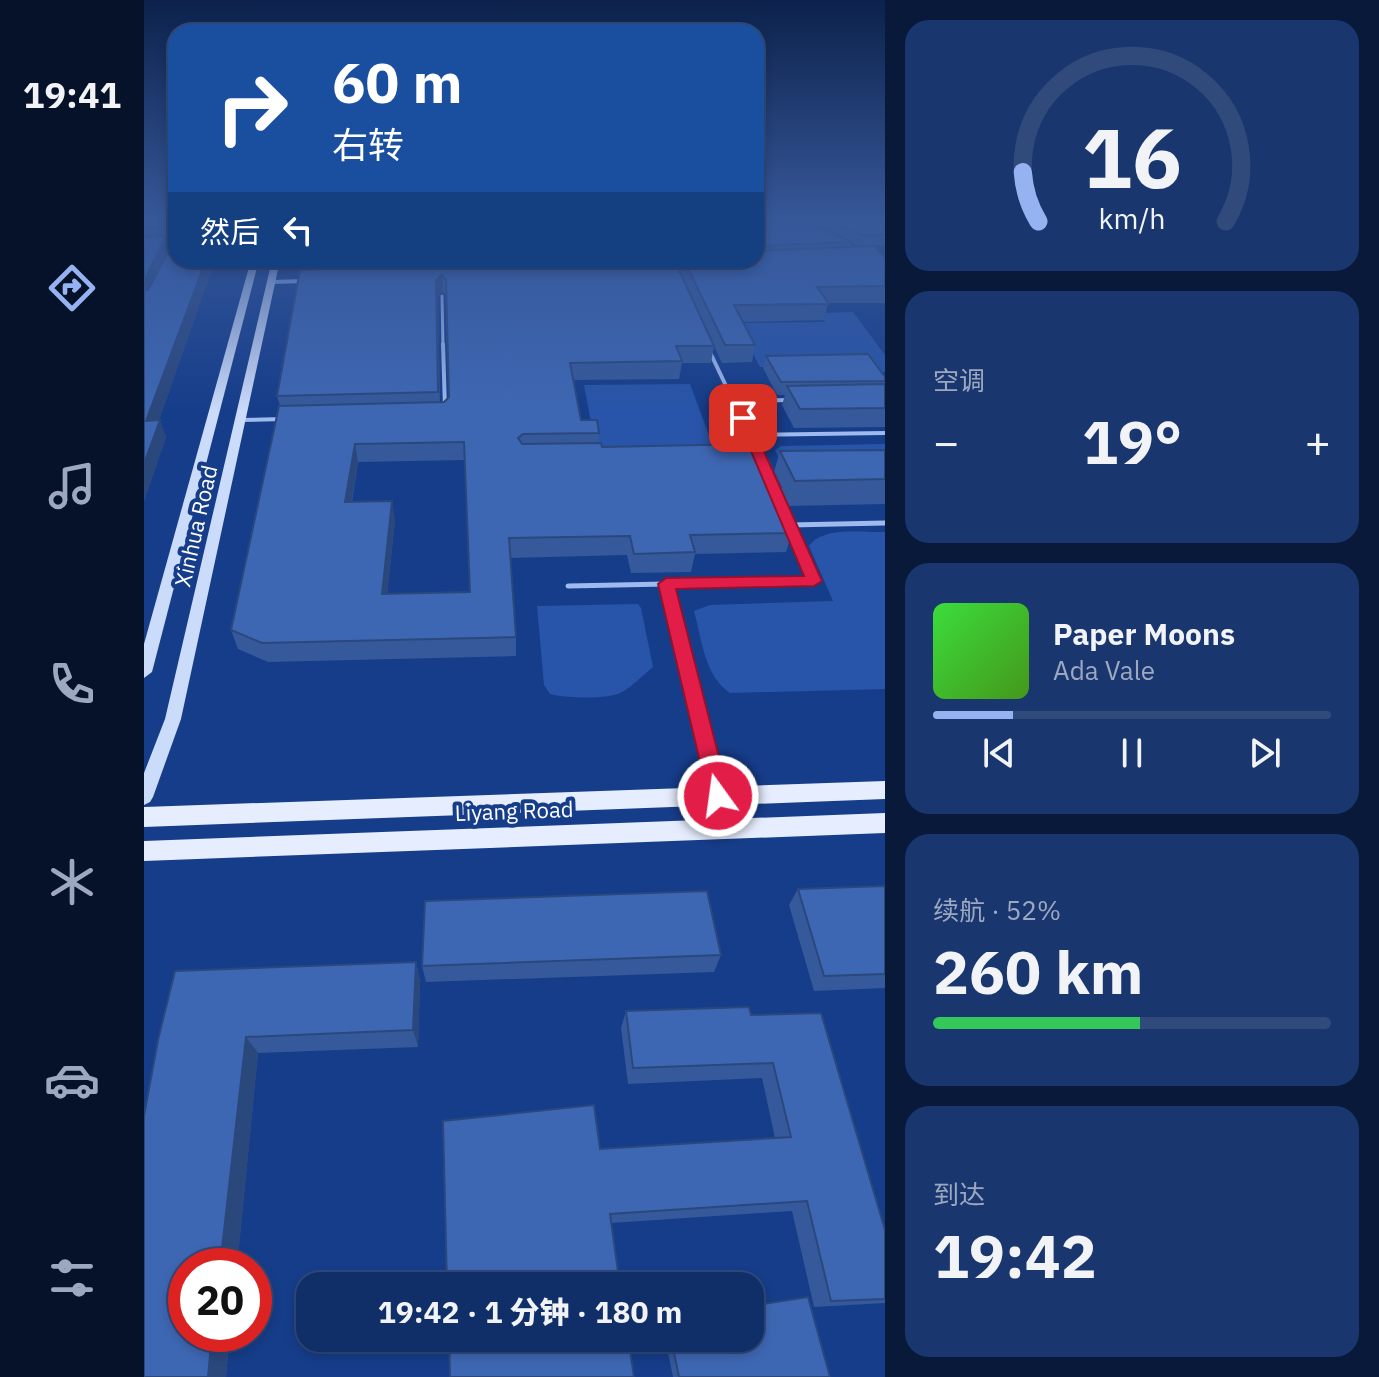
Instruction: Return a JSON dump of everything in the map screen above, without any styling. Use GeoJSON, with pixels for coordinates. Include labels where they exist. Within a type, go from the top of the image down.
{"type":"FeatureCollection","features":[{"type":"Feature","properties":{"kind":"main road","name":"Xinhua Road"},"geometry":{"type":"LineString","coordinates":[[144,672],[249,283]]}},
{"type":"Feature","properties":{"kind":"main road","name":"Xinhua Road"},"geometry":{"type":"LineString","coordinates":[[144,797],[173,719],[271,283]]}},
{"type":"Feature","properties":{"kind":"main road","name":"Liyang Road"},"geometry":{"type":"LineString","coordinates":[[144,817],[885,790]]}},
{"type":"Feature","properties":{"kind":"main road","name":"Liyang Road"},"geometry":{"type":"LineString","coordinates":[[144,851],[885,823]]}},
{"type":"Feature","properties":{"kind":"lane"},"geometry":{"type":"LineString","coordinates":[[442,296],[445,415]]}},
{"type":"Feature","properties":{"kind":"lane"},"geometry":{"type":"LineString","coordinates":[[703,337],[766,470]]}},
{"type":"Feature","properties":{"kind":"lane"},"geometry":{"type":"LineString","coordinates":[[735,401],[795,400]]}},
{"type":"Feature","properties":{"kind":"lane"},"geometry":{"type":"LineString","coordinates":[[240,420],[287,419]]}},
{"type":"Feature","properties":{"kind":"lane"},"geometry":{"type":"LineString","coordinates":[[750,435],[885,433]]}},
{"type":"Feature","properties":{"kind":"lane"},"geometry":{"type":"LineString","coordinates":[[743,454],[758,454]]}},
{"type":"Feature","properties":{"kind":"lane"},"geometry":{"type":"LineString","coordinates":[[568,586],[814,581],[772,484]]}},
{"type":"Feature","properties":{"kind":"lane"},"geometry":{"type":"LineString","coordinates":[[790,525],[885,523]]}},
{"type":"Feature","properties":{"kind":"lane"},"geometry":{"type":"LineString","coordinates":[[666,584],[718,796]]}},
{"type":"Feature","properties":{"kind":"shaded area"},"geometry":{"type":"Polygon","coordinates":[[[853,312],[885,355],[885,372],[869,373],[864,366],[760,367],[737,323],[825,322],[820,313],[853,312]]]}},
{"type":"Feature","properties":{"kind":"shaded area"},"geometry":{"type":"Polygon","coordinates":[[[690,384],[713,446],[596,448],[584,385],[690,384]]]}},
{"type":"Feature","properties":{"kind":"shaded area"},"geometry":{"type":"Polygon","coordinates":[[[885,444],[885,459],[779,458],[775,450],[781,446],[885,444]]]}},
{"type":"Feature","properties":{"kind":"shaded area"},"geometry":{"type":"Polygon","coordinates":[[[885,532],[885,689],[730,693],[721,685],[709,667],[694,611],[710,605],[833,601],[809,546],[815,540],[833,533],[885,532]]]}},
{"type":"Feature","properties":{"kind":"shaded area"},"geometry":{"type":"Polygon","coordinates":[[[638,604],[653,667],[616,695],[586,698],[550,694],[544,685],[537,606],[638,604]]]}},
{"type":"Feature","properties":{"kind":"building"},"geometry":{"type":"Polygon","coordinates":[[[152,283],[197,283],[146,421],[160,420],[144,464],[144,290],[148,290],[152,283]]]}},
{"type":"Feature","properties":{"kind":"building"},"geometry":{"type":"Polygon","coordinates":[[[298,283],[436,283],[438,392],[277,396],[298,283]]]}},
{"type":"Feature","properties":{"kind":"building"},"geometry":{"type":"Polygon","coordinates":[[[446,283],[685,283],[714,346],[676,346],[682,361],[570,363],[581,420],[597,420],[599,433],[523,434],[518,438],[522,444],[601,443],[602,447],[753,444],[759,458],[767,458],[781,487],[772,487],[792,533],[690,535],[695,552],[634,554],[630,536],[509,538],[516,637],[262,643],[231,630],[279,406],[444,402],[449,397],[446,283]],[[464,442],[355,444],[345,502],[392,501],[382,594],[470,592],[464,442]]]}},
{"type":"Feature","properties":{"kind":"building"},"geometry":{"type":"Polygon","coordinates":[[[695,283],[885,283],[885,286],[817,287],[829,304],[734,305],[755,345],[725,345],[695,283]]]}},
{"type":"Feature","properties":{"kind":"building"},"geometry":{"type":"Polygon","coordinates":[[[868,354],[885,381],[781,382],[766,356],[868,354]]]}},
{"type":"Feature","properties":{"kind":"building"},"geometry":{"type":"Polygon","coordinates":[[[885,384],[885,408],[800,409],[787,386],[885,384]]]}},
{"type":"Feature","properties":{"kind":"building"},"geometry":{"type":"Polygon","coordinates":[[[885,450],[885,479],[795,481],[780,451],[885,450]]]}},
{"type":"Feature","properties":{"kind":"building"},"geometry":{"type":"Polygon","coordinates":[[[885,886],[885,974],[824,976],[798,889],[885,886]]]}},
{"type":"Feature","properties":{"kind":"building"},"geometry":{"type":"Polygon","coordinates":[[[707,891],[721,955],[422,966],[425,901],[707,891]]]}},
{"type":"Feature","properties":{"kind":"building"},"geometry":{"type":"Polygon","coordinates":[[[416,962],[413,1030],[246,1037],[222,1248],[168,1248],[168,1352],[210,1352],[208,1377],[144,1377],[144,1116],[175,971],[416,962]]]}},
{"type":"Feature","properties":{"kind":"building"},"geometry":{"type":"Polygon","coordinates":[[[749,1007],[751,1015],[821,1013],[885,1230],[885,1299],[831,1301],[807,1201],[610,1214],[618,1272],[447,1272],[443,1121],[594,1105],[600,1149],[791,1137],[773,1063],[633,1068],[626,1011],[749,1007]]]}},
{"type":"Feature","properties":{"kind":"building"},"geometry":{"type":"Polygon","coordinates":[[[808,1297],[830,1377],[679,1377],[674,1352],[764,1352],[764,1304],[808,1297]]]}},
{"type":"Feature","properties":{"kind":"building"},"geometry":{"type":"Polygon","coordinates":[[[449,1352],[630,1352],[634,1377],[450,1377],[449,1352]]]}},
{"type":"Feature","properties":{"kind":"route"},"geometry":{"type":"LineString","coordinates":[[718,796],[666,584],[814,581],[743,418]]}}]}
